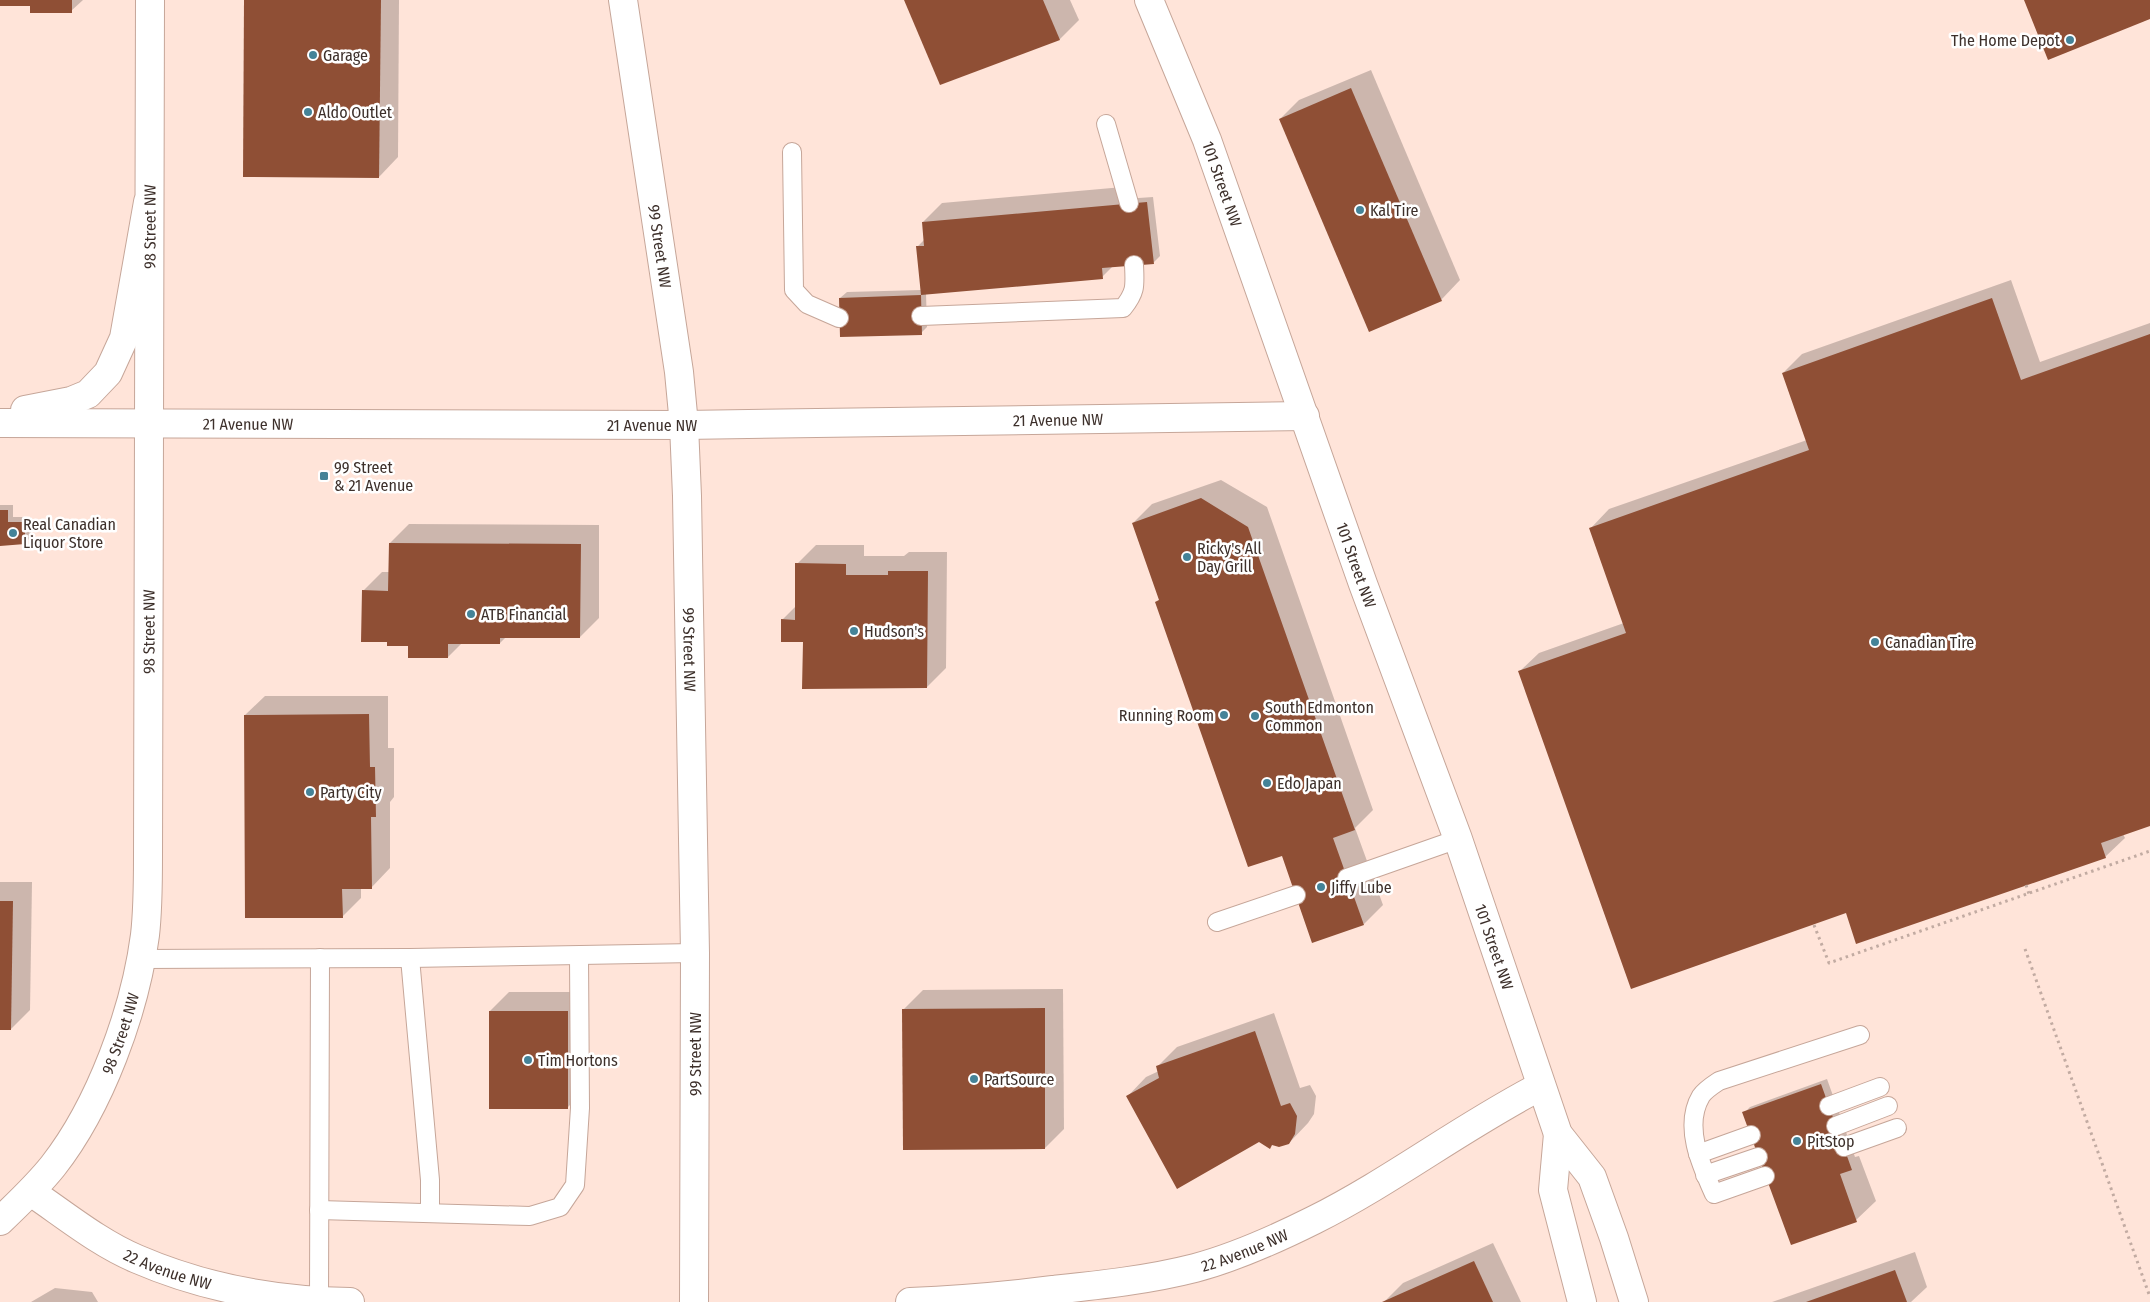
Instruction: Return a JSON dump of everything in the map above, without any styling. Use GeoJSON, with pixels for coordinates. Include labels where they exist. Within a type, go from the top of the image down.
{"type":"FeatureCollection","features":[{"type":"Feature","properties":{"kind":"street","name":"98 Street NW"},"geometry":{"type":"LineString","coordinates":[[0,1221],[31,1192],[71,1140],[101,1083],[114,1050],[135,987],[141,959],[147,906],[148,856],[148,202],[150,0]]}},
{"type":"Feature","properties":{"kind":"street","name":"99 Street NW"},"geometry":{"type":"LineString","coordinates":[[623,0],[679,372],[684,425],[695,953],[694,1302]]}},
{"type":"Feature","properties":{"kind":"street","name":"101 Street NW"},"geometry":{"type":"LineString","coordinates":[[1149,0],[1207,140],[1363,584],[1458,840],[1558,1134],[1592,1177],[1634,1302]]}},
{"type":"Feature","properties":{"kind":"street"},"geometry":{"type":"LineString","coordinates":[[0,413],[45,408],[71,401],[88,394],[108,373],[124,338],[148,202]]}},
{"type":"Feature","properties":{"kind":"street","name":"21 Avenue NW"},"geometry":{"type":"LineString","coordinates":[[0,423],[684,425],[1305,416]]}},
{"type":"Feature","properties":{"kind":"street","name":"22 Avenue NW"},"geometry":{"type":"LineString","coordinates":[[910,1302],[1096,1286],[1195,1268],[1238,1254],[1313,1221],[1350,1201],[1509,1102],[1542,1086]]}},
{"type":"Feature","properties":{"kind":"street","name":"101 Street NW"},"geometry":{"type":"LineString","coordinates":[[1558,1134],[1553,1190],[1582,1302]]}},
{"type":"Feature","properties":{"kind":"street","name":"22 Avenue NW"},"geometry":{"type":"LineString","coordinates":[[31,1192],[106,1242],[137,1259],[224,1288],[269,1296],[350,1302]]}},
{"type":"Feature","properties":{"kind":"lane"},"geometry":{"type":"LineString","coordinates":[[1106,124],[1129,203]]}},
{"type":"Feature","properties":{"kind":"lane"},"geometry":{"type":"LineString","coordinates":[[792,152],[794,290],[807,304],[840,318]]}},
{"type":"Feature","properties":{"kind":"lane"},"geometry":{"type":"LineString","coordinates":[[921,316],[1123,308],[1132,296],[1135,286],[1134,265]]}},
{"type":"Feature","properties":{"kind":"lane"},"geometry":{"type":"LineString","coordinates":[[1347,878],[1458,840]]}},
{"type":"Feature","properties":{"kind":"lane"},"geometry":{"type":"LineString","coordinates":[[1217,922],[1296,896]]}},
{"type":"Feature","properties":{"kind":"lane"},"geometry":{"type":"LineString","coordinates":[[141,959],[410,958],[695,953]]}},
{"type":"Feature","properties":{"kind":"lane"},"geometry":{"type":"LineString","coordinates":[[318,1210],[530,1216],[560,1207],[575,1185],[580,1108],[579,956]]}},
{"type":"Feature","properties":{"kind":"lane"},"geometry":{"type":"LineString","coordinates":[[319,1301],[320,958]]}},
{"type":"Feature","properties":{"kind":"lane"},"geometry":{"type":"LineString","coordinates":[[410,958],[430,1180],[430,1213]]}},
{"type":"Feature","properties":{"kind":"lane"},"geometry":{"type":"LineString","coordinates":[[1765,1176],[1714,1194],[1695,1143],[1693,1114],[1702,1094],[1719,1081],[1860,1035]]}},
{"type":"Feature","properties":{"kind":"lane"},"geometry":{"type":"LineString","coordinates":[[1829,1106],[1880,1087]]}},
{"type":"Feature","properties":{"kind":"lane"},"geometry":{"type":"LineString","coordinates":[[1836,1126],[1888,1106]]}},
{"type":"Feature","properties":{"kind":"lane"},"geometry":{"type":"LineString","coordinates":[[1844,1147],[1896,1128]]}},
{"type":"Feature","properties":{"kind":"lane"},"geometry":{"type":"LineString","coordinates":[[1698,1154],[1751,1135]]}},
{"type":"Feature","properties":{"kind":"lane"},"geometry":{"type":"LineString","coordinates":[[1706,1175],[1758,1157]]}},
{"type":"Feature","properties":{"kind":"path"},"geometry":{"type":"LineString","coordinates":[[1814,925],[1829,963],[2150,851]]}},
{"type":"Feature","properties":{"kind":"path"},"geometry":{"type":"LineString","coordinates":[[2026,885],[2029,894]]}},
{"type":"Feature","properties":{"kind":"path"},"geometry":{"type":"LineString","coordinates":[[2025,949],[2150,1297]]}},
{"type":"Feature","properties":{"kind":"building"},"geometry":{"type":"Polygon","coordinates":[[[0,0],[72,0],[72,13],[30,13],[30,6],[0,6],[0,0]]]}},
{"type":"Feature","properties":{"kind":"building"},"geometry":{"type":"Polygon","coordinates":[[[244,0],[381,0],[379,178],[243,177],[244,0]]]}},
{"type":"Feature","properties":{"kind":"building"},"geometry":{"type":"Polygon","coordinates":[[[904,0],[1043,0],[1060,40],[940,85],[904,0]]]}},
{"type":"Feature","properties":{"kind":"building","name":"The Home Depot"},"geometry":{"type":"Polygon","coordinates":[[[2024,0],[2150,0],[2150,19],[2048,60],[2024,0]]]}},
{"type":"Feature","properties":{"kind":"building","name":"Kal Tire"},"geometry":{"type":"Polygon","coordinates":[[[1351,88],[1442,301],[1369,332],[1279,119],[1351,88]]]}},
{"type":"Feature","properties":{"kind":"building"},"geometry":{"type":"Polygon","coordinates":[[[1147,202],[1154,264],[1102,268],[1103,279],[921,295],[916,246],[924,246],[922,222],[1147,202]]]}},
{"type":"Feature","properties":{"kind":"building"},"geometry":{"type":"Polygon","coordinates":[[[921,295],[922,335],[840,337],[839,298],[921,295]]]}},
{"type":"Feature","properties":{"kind":"building","name":"Canadian Tire"},"geometry":{"type":"Polygon","coordinates":[[[1992,298],[2021,380],[2150,334],[2150,826],[2101,843],[2106,858],[1856,944],[1846,913],[1631,989],[1518,671],[1626,633],[1589,528],[1809,450],[1782,373],[1992,298]]]}},
{"type":"Feature","properties":{"kind":"building","name":"South Edmonton Common"},"geometry":{"type":"Polygon","coordinates":[[[1201,498],[1248,527],[1355,830],[1333,838],[1364,925],[1312,943],[1282,856],[1248,867],[1155,602],[1159,600],[1132,523],[1201,498]]]}},
{"type":"Feature","properties":{"kind":"building","name":"Real Canadian Liquor Store"},"geometry":{"type":"Polygon","coordinates":[[[0,510],[8,510],[8,522],[25,522],[25,544],[0,546],[0,510]]]}},
{"type":"Feature","properties":{"kind":"building","name":"ATB Financial"},"geometry":{"type":"Polygon","coordinates":[[[389,543],[581,544],[580,638],[500,638],[500,644],[448,644],[448,658],[408,658],[408,646],[387,646],[387,642],[361,642],[362,590],[388,591],[389,543]]]}},
{"type":"Feature","properties":{"kind":"building","name":"Hudson's"},"geometry":{"type":"Polygon","coordinates":[[[795,563],[846,564],[846,575],[888,575],[888,571],[928,571],[927,688],[802,689],[803,642],[781,642],[781,619],[795,620],[795,563]]]}},
{"type":"Feature","properties":{"kind":"building","name":"Party City"},"geometry":{"type":"Polygon","coordinates":[[[369,714],[370,767],[375,767],[376,817],[371,817],[372,889],[342,889],[343,918],[245,918],[244,715],[369,714]]]}},
{"type":"Feature","properties":{"kind":"building"},"geometry":{"type":"Polygon","coordinates":[[[0,901],[13,901],[11,1030],[0,1030],[0,901]]]}},
{"type":"Feature","properties":{"kind":"building","name":"PartSource"},"geometry":{"type":"Polygon","coordinates":[[[1045,1008],[1045,1149],[903,1150],[902,1009],[1045,1008]]]}},
{"type":"Feature","properties":{"kind":"building","name":"Tim Hortons"},"geometry":{"type":"Polygon","coordinates":[[[489,1011],[568,1011],[568,1109],[489,1109],[489,1011]]]}},
{"type":"Feature","properties":{"kind":"building"},"geometry":{"type":"Polygon","coordinates":[[[1255,1031],[1281,1106],[1290,1103],[1297,1116],[1295,1134],[1289,1144],[1279,1147],[1272,1145],[1270,1149],[1259,1142],[1177,1189],[1126,1096],[1159,1078],[1156,1066],[1255,1031]]]}},
{"type":"Feature","properties":{"kind":"building","name":"PitStop"},"geometry":{"type":"Polygon","coordinates":[[[1821,1084],[1852,1170],[1840,1174],[1857,1222],[1791,1245],[1742,1112],[1821,1084]]]}},
{"type":"Feature","properties":{"kind":"building"},"geometry":{"type":"Polygon","coordinates":[[[1474,1261],[1493,1302],[1382,1302],[1474,1261]]]}},
{"type":"Feature","properties":{"kind":"building"},"geometry":{"type":"Polygon","coordinates":[[[1895,1270],[1907,1302],[1806,1302],[1895,1270]]]}},
{"type":"Feature","properties":{"kind":"place","name":"The Home Depot"},"geometry":{"type":"Point","coordinates":[2070,40]}},
{"type":"Feature","properties":{"kind":"place","name":"Garage"},"geometry":{"type":"Point","coordinates":[313,55]}},
{"type":"Feature","properties":{"kind":"place","name":"Aldo Outlet"},"geometry":{"type":"Point","coordinates":[308,112]}},
{"type":"Feature","properties":{"kind":"place","name":"Kal Tire"},"geometry":{"type":"Point","coordinates":[1360,210]}},
{"type":"Feature","properties":{"kind":"place","name":"99 Street & 21 Avenue"},"geometry":{"type":"Point","coordinates":[324,476]}},
{"type":"Feature","properties":{"kind":"place","name":"Real Canadian Liquor Store"},"geometry":{"type":"Point","coordinates":[13,533]}},
{"type":"Feature","properties":{"kind":"place","name":"Ricky's All Day Grill"},"geometry":{"type":"Point","coordinates":[1187,557]}},
{"type":"Feature","properties":{"kind":"place","name":"ATB Financial"},"geometry":{"type":"Point","coordinates":[471,614]}},
{"type":"Feature","properties":{"kind":"place","name":"Hudson's"},"geometry":{"type":"Point","coordinates":[854,631]}},
{"type":"Feature","properties":{"kind":"place","name":"Canadian Tire"},"geometry":{"type":"Point","coordinates":[1875,642]}},
{"type":"Feature","properties":{"kind":"place","name":"Running Room"},"geometry":{"type":"Point","coordinates":[1224,715]}},
{"type":"Feature","properties":{"kind":"place","name":"South Edmonton Common"},"geometry":{"type":"Point","coordinates":[1255,716]}},
{"type":"Feature","properties":{"kind":"place","name":"Edo Japan"},"geometry":{"type":"Point","coordinates":[1267,783]}},
{"type":"Feature","properties":{"kind":"place","name":"Party City"},"geometry":{"type":"Point","coordinates":[310,792]}},
{"type":"Feature","properties":{"kind":"place","name":"Jiffy Lube"},"geometry":{"type":"Point","coordinates":[1321,887]}},
{"type":"Feature","properties":{"kind":"place","name":"Tim Hortons"},"geometry":{"type":"Point","coordinates":[528,1060]}},
{"type":"Feature","properties":{"kind":"place","name":"PartSource"},"geometry":{"type":"Point","coordinates":[974,1079]}},
{"type":"Feature","properties":{"kind":"place","name":"PitStop"},"geometry":{"type":"Point","coordinates":[1797,1141]}}]}
